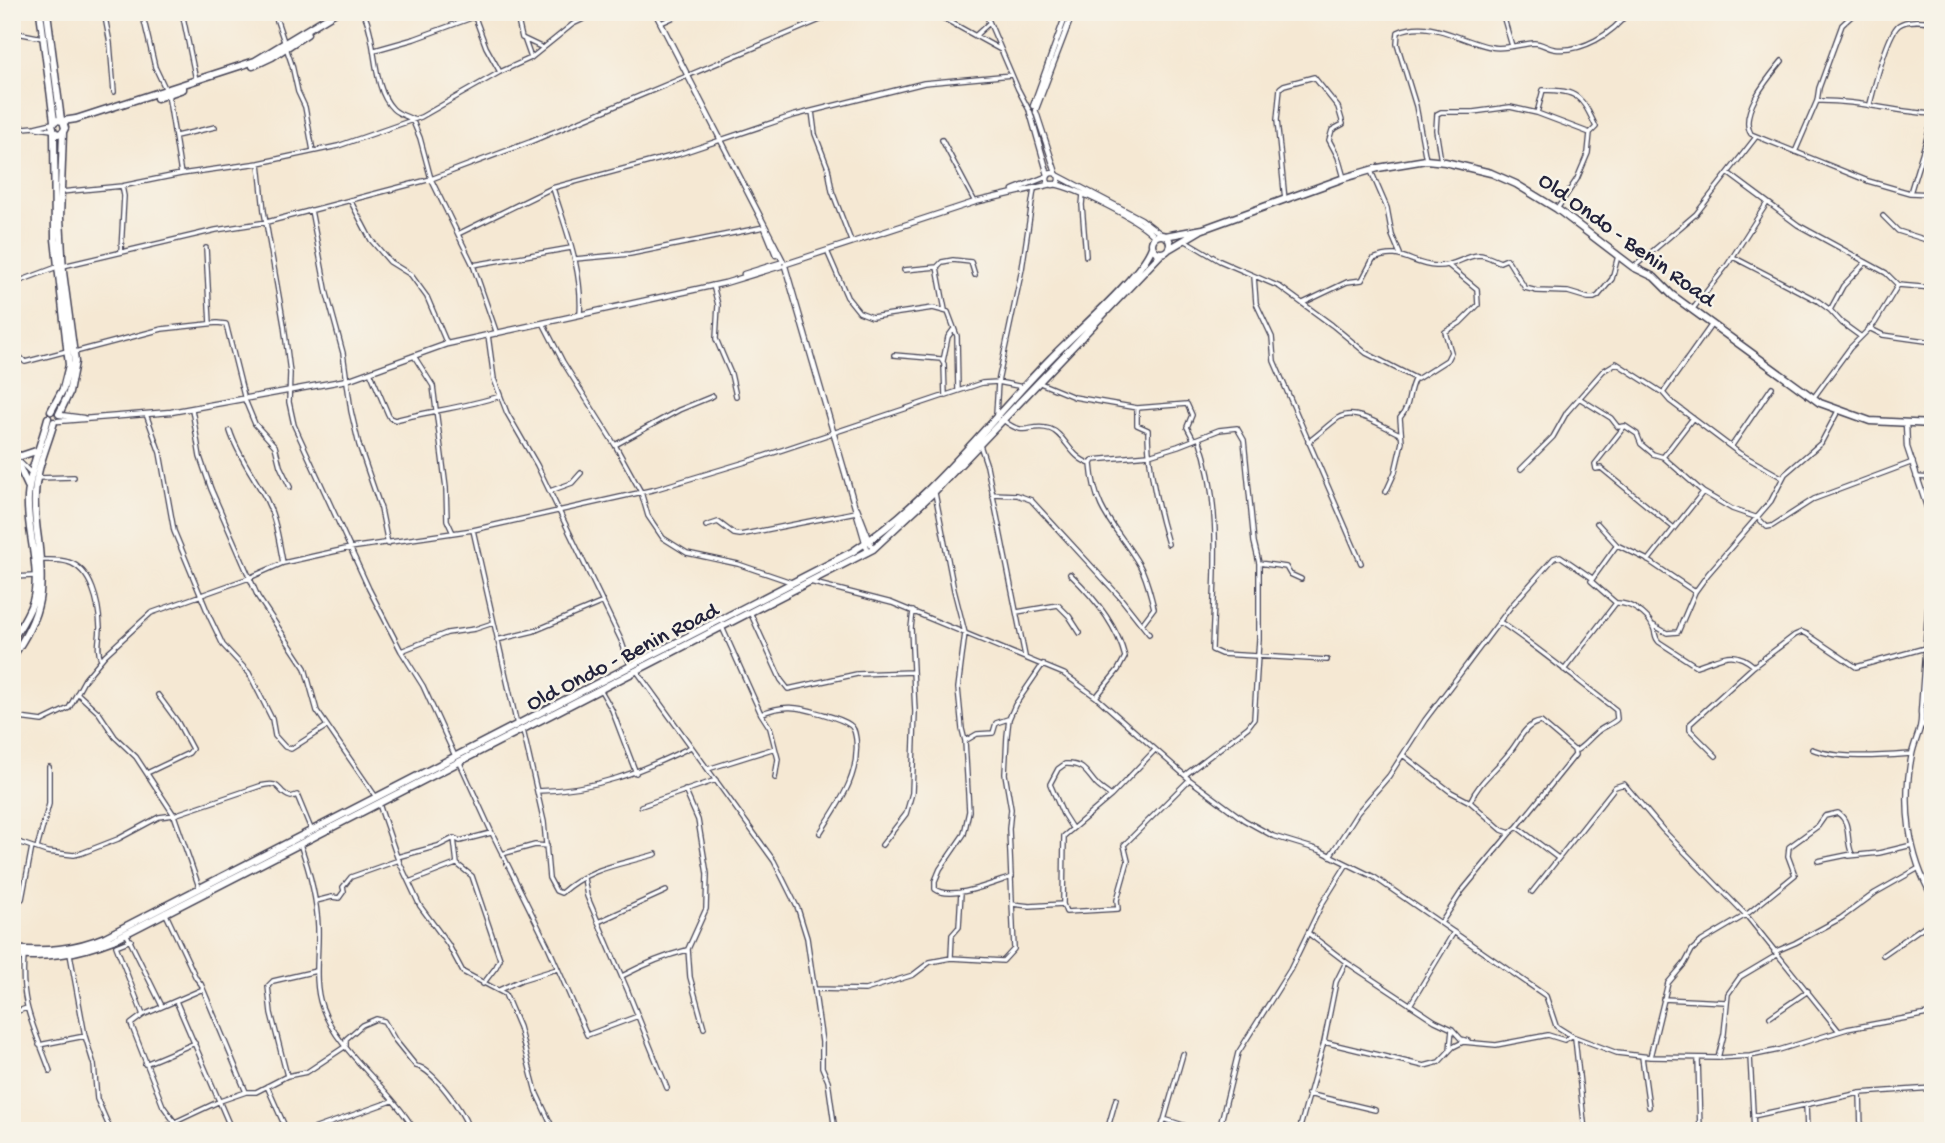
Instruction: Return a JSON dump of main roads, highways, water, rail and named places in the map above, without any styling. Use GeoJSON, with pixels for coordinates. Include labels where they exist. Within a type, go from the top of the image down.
{"type":"FeatureCollection","features":[{"type":"Feature","properties":{"kind":"main road"},"geometry":{"type":"LineString","coordinates":[[12,640],[29,613],[33,601],[35,576],[28,506],[29,488],[55,417],[72,351],[60,267],[58,126],[40,12]]}},
{"type":"Feature","properties":{"kind":"main road"},"geometry":{"type":"LineString","coordinates":[[47,12],[58,126],[60,267]]}},
{"type":"Feature","properties":{"kind":"main road"},"geometry":{"type":"LineString","coordinates":[[58,126],[257,64],[338,12]]}},
{"type":"Feature","properties":{"kind":"main road"},"geometry":{"type":"LineString","coordinates":[[167,92],[255,61],[286,46],[338,12]]}},
{"type":"Feature","properties":{"kind":"main road","name":"Old Ondo - Benin Road"},"geometry":{"type":"LineString","coordinates":[[12,955],[70,954],[104,943],[312,830],[460,763],[520,727],[793,583],[871,550],[935,491],[979,445],[1023,387],[1136,272],[1161,236],[1203,229],[1344,177],[1426,160],[1491,173],[1516,184],[1557,209],[1633,267],[1654,277],[1672,295],[1813,399],[1838,411],[1870,421],[1933,424]]}},
{"type":"Feature","properties":{"kind":"main road","name":"Old Ondo - Benin Road"},"geometry":{"type":"LineString","coordinates":[[12,950],[50,951],[85,945],[300,844],[455,756],[600,690],[634,669],[722,627],[805,580],[867,542],[896,520],[1038,382],[1161,254],[1203,229]]}},
{"type":"Feature","properties":{"kind":"main road"},"geometry":{"type":"LineString","coordinates":[[1161,236],[1170,243],[1169,249]]}},
{"type":"Feature","properties":{"kind":"main road"},"geometry":{"type":"LineString","coordinates":[[1152,247],[1155,252],[1161,254]]}},
{"type":"Feature","properties":{"kind":"main road"},"geometry":{"type":"LineString","coordinates":[[12,657],[39,606],[42,583],[34,476],[37,452],[55,417]]}},
{"type":"Feature","properties":{"kind":"main road"},"geometry":{"type":"LineString","coordinates":[[13,454],[21,456],[37,452]]}},
{"type":"Feature","properties":{"kind":"main road"},"geometry":{"type":"LineString","coordinates":[[13,454],[29,488]]}}]}
